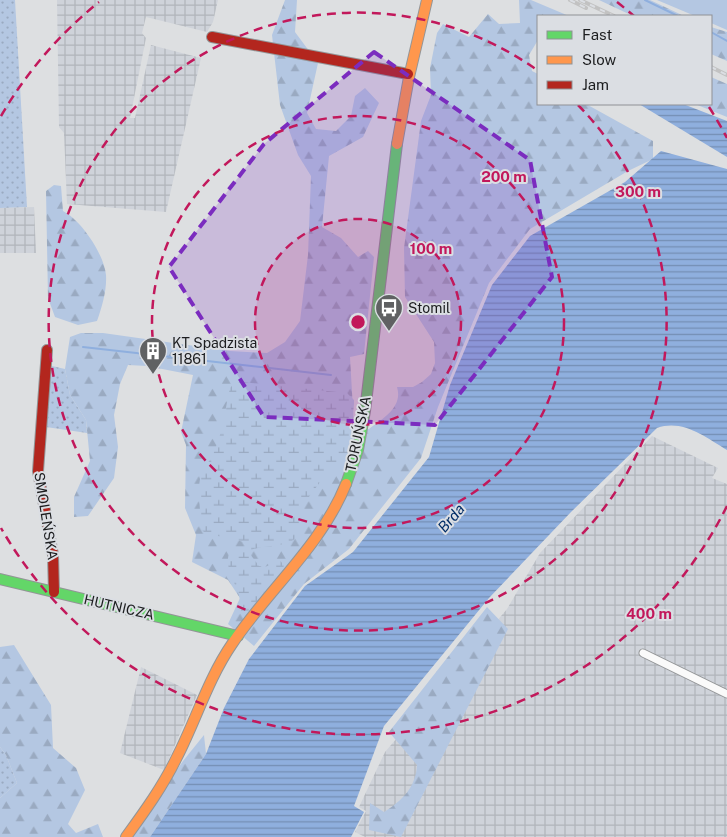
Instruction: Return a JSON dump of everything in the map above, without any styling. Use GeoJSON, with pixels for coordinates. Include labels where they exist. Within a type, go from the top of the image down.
{"type":"FeatureCollection","features":[{"type":"Feature","properties":{"kind":"street","name":"TORUŃSKA"},"geometry":{"type":"LineString","coordinates":[[126,837],[170,772],[216,670],[238,636],[324,528],[340,498],[352,469],[363,418],[398,134],[408,74],[426,0]]}},
{"type":"Feature","properties":{"kind":"street"},"geometry":{"type":"LineString","coordinates":[[212,37],[408,74]]}},
{"type":"Feature","properties":{"kind":"street","name":"SMOLEŃSKA"},"geometry":{"type":"LineString","coordinates":[[47,350],[38,471],[53,555],[54,592]]}},
{"type":"Feature","properties":{"kind":"street","name":"HUTNICZA"},"geometry":{"type":"LineString","coordinates":[[0,579],[238,636]]}},
{"type":"Feature","properties":{"kind":"street"},"geometry":{"type":"LineString","coordinates":[[643,653],[727,694]]}},
{"type":"Feature","properties":{"kind":"highlighted area"},"geometry":{"type":"Polygon","coordinates":[[[374,52],[530,160],[552,277],[435,425],[264,417],[169,267],[264,144],[374,52]]]}},
{"type":"Feature","properties":{"kind":"shaded area"},"geometry":{"type":"Polygon","coordinates":[[[57,0],[218,0],[213,22],[207,32],[146,17],[142,33],[146,38],[130,118],[135,118],[151,45],[201,58],[166,212],[67,204],[64,133],[59,127],[57,0]]]}},
{"type":"Feature","properties":{"kind":"shaded area"},"geometry":{"type":"Polygon","coordinates":[[[34,207],[36,253],[0,253],[0,208],[34,207]]]}},
{"type":"Feature","properties":{"kind":"shaded area"},"geometry":{"type":"Polygon","coordinates":[[[652,436],[718,468],[712,478],[727,484],[727,837],[365,837],[355,832],[366,811],[359,807],[385,752],[507,609],[540,553],[652,436]]]}},
{"type":"Feature","properties":{"kind":"shaded area"},"geometry":{"type":"Polygon","coordinates":[[[141,667],[197,695],[164,770],[120,753],[141,667]]]}},
{"type":"Feature","properties":{"kind":"green space"},"geometry":{"type":"Polygon","coordinates":[[[0,0],[15,0],[27,207],[0,208],[0,0]]]}},
{"type":"Feature","properties":{"kind":"green space"},"geometry":{"type":"Polygon","coordinates":[[[285,0],[297,0],[295,32],[318,63],[307,113],[316,129],[336,131],[351,116],[355,96],[365,88],[379,103],[363,137],[329,156],[322,227],[341,238],[358,257],[368,251],[374,257],[364,354],[350,357],[354,427],[369,429],[381,421],[395,406],[398,394],[397,387],[413,387],[422,382],[431,374],[435,363],[434,342],[405,297],[404,248],[421,121],[431,95],[430,68],[437,33],[443,24],[469,37],[488,14],[499,24],[520,23],[519,0],[531,0],[567,15],[537,15],[537,42],[529,55],[532,71],[537,74],[537,105],[588,105],[653,141],[653,159],[628,171],[530,229],[489,283],[438,407],[421,458],[349,549],[304,584],[254,646],[228,624],[240,598],[228,580],[192,562],[196,535],[185,508],[186,445],[181,432],[193,375],[147,366],[128,365],[120,384],[114,415],[118,447],[114,478],[88,516],[74,517],[74,497],[90,461],[86,420],[70,395],[65,369],[70,337],[81,333],[103,333],[230,351],[267,353],[285,342],[300,321],[308,255],[311,176],[298,155],[280,105],[272,35],[285,0]]]}},
{"type":"Feature","properties":{"kind":"green space"},"geometry":{"type":"Polygon","coordinates":[[[599,0],[650,0],[682,15],[631,15],[599,0]]]}},
{"type":"Feature","properties":{"kind":"green space"},"geometry":{"type":"Polygon","coordinates":[[[657,0],[727,0],[727,30],[712,23],[712,15],[693,15],[657,0]]]}},
{"type":"Feature","properties":{"kind":"green space"},"geometry":{"type":"Polygon","coordinates":[[[712,27],[727,32],[727,61],[712,54],[712,27]]]}},
{"type":"Feature","properties":{"kind":"green space"},"geometry":{"type":"Polygon","coordinates":[[[712,77],[727,84],[727,117],[697,105],[712,105],[712,77]]]}},
{"type":"Feature","properties":{"kind":"green space"},"geometry":{"type":"Polygon","coordinates":[[[54,185],[61,186],[63,211],[70,215],[84,230],[101,257],[106,275],[106,287],[97,321],[78,325],[55,317],[48,298],[46,191],[54,185]]]}},
{"type":"Feature","properties":{"kind":"green space"},"geometry":{"type":"Polygon","coordinates":[[[52,366],[65,369],[70,395],[86,420],[87,433],[46,427],[52,366]]]}},
{"type":"Feature","properties":{"kind":"green space"},"geometry":{"type":"Polygon","coordinates":[[[241,382],[347,393],[354,400],[350,447],[346,458],[329,470],[297,513],[300,526],[298,535],[284,544],[257,548],[250,551],[250,554],[259,566],[265,567],[280,560],[284,566],[249,612],[243,614],[239,595],[228,565],[228,558],[230,552],[242,551],[247,544],[205,533],[202,530],[199,491],[201,475],[220,437],[230,388],[234,383],[241,382]]]}},
{"type":"Feature","properties":{"kind":"green space"},"geometry":{"type":"Polygon","coordinates":[[[487,607],[508,629],[401,837],[369,830],[370,803],[384,812],[391,808],[407,793],[416,773],[417,765],[389,732],[487,607]]]}},
{"type":"Feature","properties":{"kind":"green space"},"geometry":{"type":"Polygon","coordinates":[[[14,645],[51,705],[53,748],[76,768],[85,790],[68,824],[76,833],[98,824],[103,837],[0,837],[0,798],[17,783],[6,755],[0,747],[0,647],[14,645]]]}},
{"type":"Feature","properties":{"kind":"green space"},"geometry":{"type":"Polygon","coordinates":[[[204,735],[206,754],[150,837],[131,837],[183,761],[204,735]]]}},
{"type":"Feature","properties":{"kind":"green space"},"geometry":{"type":"Polygon","coordinates":[[[0,747],[6,755],[17,783],[0,798],[0,747]]]}},
{"type":"Feature","properties":{"kind":"water"},"geometry":{"type":"Polygon","coordinates":[[[641,105],[686,105],[727,121],[727,157],[641,105]]]}},
{"type":"Feature","properties":{"kind":"water","name":"Brda"},"geometry":{"type":"Polygon","coordinates":[[[661,151],[727,169],[727,450],[702,435],[685,428],[667,426],[657,428],[571,512],[489,598],[384,726],[354,806],[364,812],[351,837],[150,837],[206,754],[224,708],[249,659],[305,586],[353,552],[429,457],[450,385],[492,285],[530,236],[625,182],[661,151]]]}},
{"type":"Feature","properties":{"kind":"waterway"},"geometry":{"type":"LineString","coordinates":[[645,0],[676,15]]}},
{"type":"Feature","properties":{"kind":"waterway"},"geometry":{"type":"LineString","coordinates":[[712,33],[727,41]]}},
{"type":"Feature","properties":{"kind":"waterway"},"geometry":{"type":"LineString","coordinates":[[83,347],[331,375]]}},
{"type":"Feature","properties":{"kind":"railway"},"geometry":{"type":"LineString","coordinates":[[570,0],[586,8]]}},
{"type":"Feature","properties":{"kind":"railway"},"geometry":{"type":"LineString","coordinates":[[580,0],[612,15]]}},
{"type":"Feature","properties":{"kind":"railway"},"geometry":{"type":"LineString","coordinates":[[712,68],[727,75]]}},
{"type":"Feature","properties":{"kind":"traffic: fast"},"geometry":{"type":"LineString","coordinates":[[346,484],[358,450],[365,411],[397,144]]}},
{"type":"Feature","properties":{"kind":"traffic: fast"},"geometry":{"type":"LineString","coordinates":[[0,579],[238,636]]}},
{"type":"Feature","properties":{"kind":"traffic: slow"},"geometry":{"type":"LineString","coordinates":[[397,144],[409,77],[427,0]]}},
{"type":"Feature","properties":{"kind":"traffic: slow"},"geometry":{"type":"LineString","coordinates":[[126,837],[172,768],[209,685],[232,644],[323,528],[346,484]]}},
{"type":"Feature","properties":{"kind":"traffic: jam"},"geometry":{"type":"LineString","coordinates":[[212,37],[408,74]]}},
{"type":"Feature","properties":{"kind":"traffic: jam"},"geometry":{"type":"LineString","coordinates":[[47,350],[38,471],[53,555],[54,592]]}},
{"type":"Feature","properties":{"kind":"place","name":"Stomil"},"geometry":{"type":"Point","coordinates":[389,332]}},
{"type":"Feature","properties":{"kind":"place","name":"KT Spadzista 11861"},"geometry":{"type":"Point","coordinates":[153,375]}}]}
